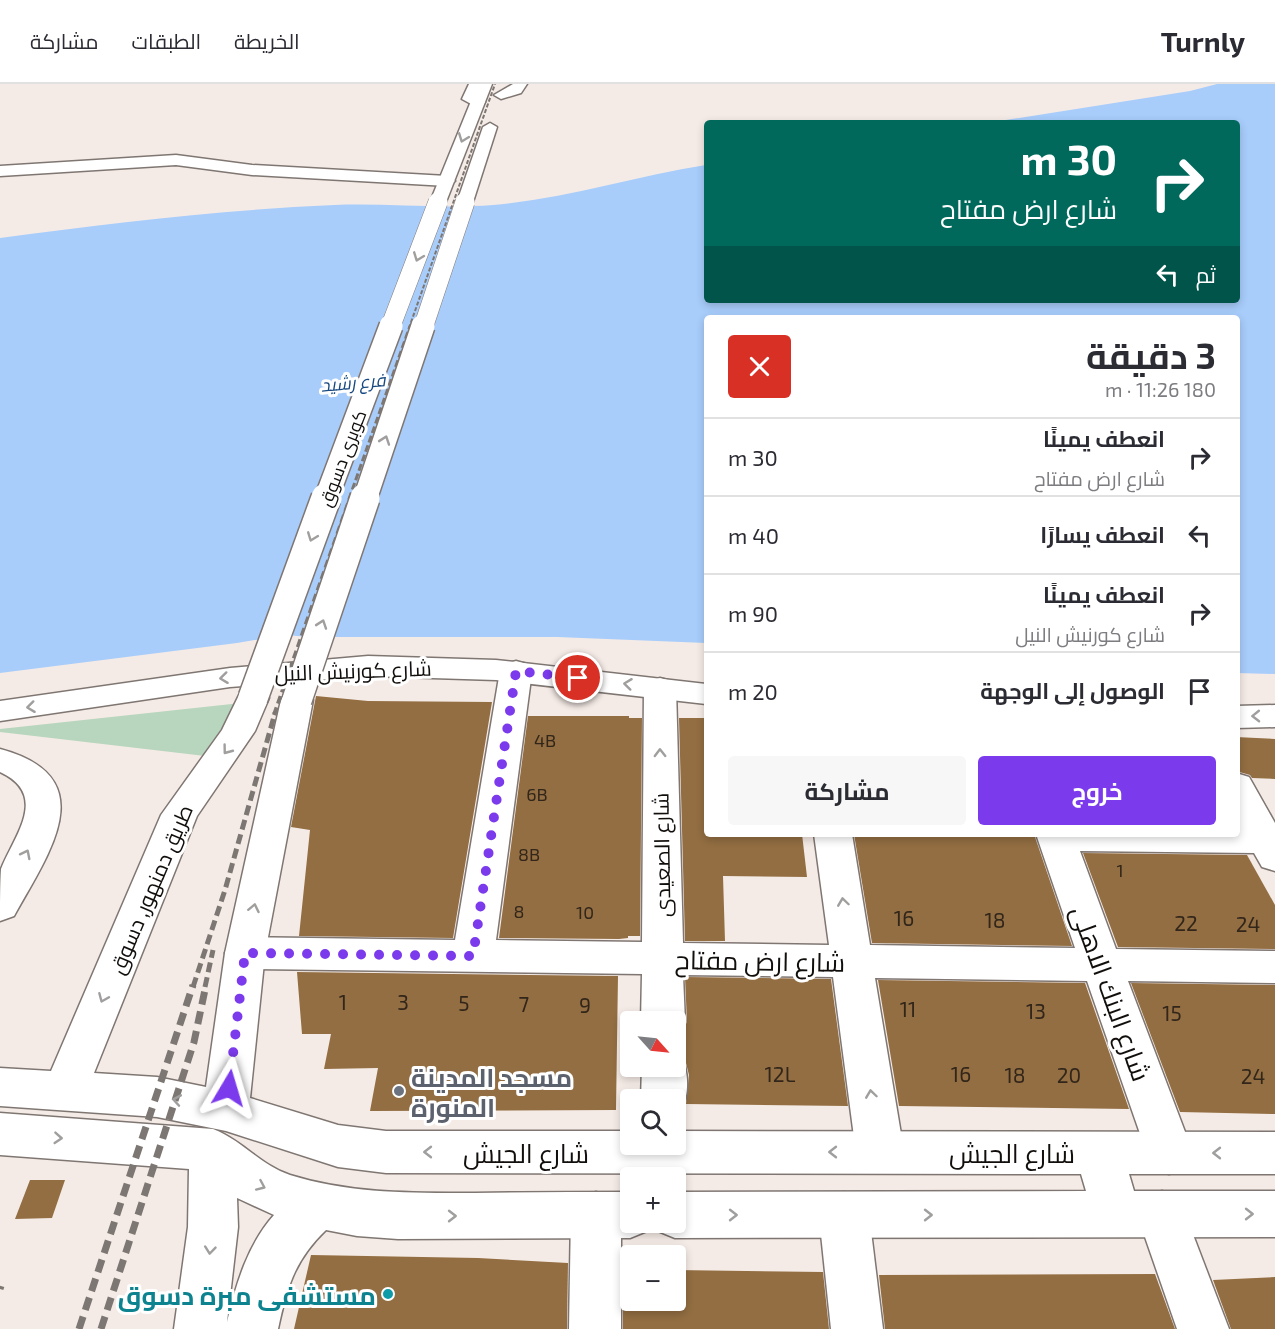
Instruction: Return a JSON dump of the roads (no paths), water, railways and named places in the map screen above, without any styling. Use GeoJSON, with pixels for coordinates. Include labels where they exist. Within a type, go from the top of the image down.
{"type":"FeatureCollection","features":[{"type":"Feature","properties":{"kind":"main road"},"geometry":{"type":"LineString","coordinates":[[476,84],[469,99],[478,102]]}},
{"type":"Feature","properties":{"kind":"main road","name":"كوبرى دسوق"},"geometry":{"type":"LineString","coordinates":[[254,698],[275,634],[485,84]]}},
{"type":"Feature","properties":{"kind":"main road"},"geometry":{"type":"LineString","coordinates":[[499,100],[516,90],[520,84]]}},
{"type":"Feature","properties":{"kind":"main road","name":"كوبرى دسوق"},"geometry":{"type":"LineString","coordinates":[[245,953],[297,700],[499,100]]}},
{"type":"Feature","properties":{"kind":"main road"},"geometry":{"type":"LineString","coordinates":[[0,171],[176,160],[442,192]]}},
{"type":"Feature","properties":{"kind":"main road","name":"شارع كورنيش النيل"},"geometry":{"type":"LineString","coordinates":[[0,711],[217,679],[294,670],[369,666],[443,666],[516,671],[704,694]]}},
{"type":"Feature","properties":{"kind":"main road"},"geometry":{"type":"LineString","coordinates":[[473,956],[516,671]]}},
{"type":"Feature","properties":{"kind":"main road","name":"شارع الصعيدى"},"geometry":{"type":"LineString","coordinates":[[660,688],[663,1011]]}},
{"type":"Feature","properties":{"kind":"main road","name":"طريق دمنهور, دسوق"},"geometry":{"type":"LineString","coordinates":[[65,1090],[179,815],[197,786],[232,744],[242,728],[254,698]]}},
{"type":"Feature","properties":{"kind":"main road"},"geometry":{"type":"LineString","coordinates":[[1240,717],[1275,716]]}},
{"type":"Feature","properties":{"kind":"main road"},"geometry":{"type":"LineString","coordinates":[[0,760],[26,771],[40,787],[45,808],[37,833],[0,906]]}},
{"type":"Feature","properties":{"kind":"main road"},"geometry":{"type":"LineString","coordinates":[[1240,793],[1270,849]]}},
{"type":"Feature","properties":{"kind":"main road"},"geometry":{"type":"LineString","coordinates":[[833,837],[880,1152]]}},
{"type":"Feature","properties":{"kind":"main road","name":"شارع البنك الاهلى"},"geometry":{"type":"LineString","coordinates":[[1056,837],[1169,1153]]}},
{"type":"Feature","properties":{"kind":"main road"},"geometry":{"type":"LineString","coordinates":[[1072,837],[1270,849]]}},
{"type":"Feature","properties":{"kind":"main road"},"geometry":{"type":"LineString","coordinates":[[201,1329],[213,1227],[219,1130],[245,953]]}},
{"type":"Feature","properties":{"kind":"main road","name":"شارع ارض مفتاح"},"geometry":{"type":"LineString","coordinates":[[245,953],[1275,968]]}},
{"type":"Feature","properties":{"kind":"main road","name":"شارع الجيش"},"geometry":{"type":"LineString","coordinates":[[0,1087],[157,1096],[219,1130],[246,1179],[279,1194],[317,1206],[357,1213],[398,1216],[613,1215]]}},
{"type":"Feature","properties":{"kind":"main road","name":"شارع الجيش"},"geometry":{"type":"LineString","coordinates":[[0,1134],[219,1130],[315,1141],[361,1150],[620,1148]]}},
{"type":"Feature","properties":{"kind":"main road","name":"شارع الجيش"},"geometry":{"type":"LineString","coordinates":[[686,1148],[880,1152],[1275,1153]]}},
{"type":"Feature","properties":{"kind":"main road"},"geometry":{"type":"LineString","coordinates":[[1098,1152],[1140,1214],[1203,1329]]}},
{"type":"Feature","properties":{"kind":"main road"},"geometry":{"type":"LineString","coordinates":[[252,1329],[264,1276],[277,1249],[295,1226],[317,1206]]}},
{"type":"Feature","properties":{"kind":"main road"},"geometry":{"type":"LineString","coordinates":[[686,1215],[1275,1214]]}},
{"type":"Feature","properties":{"kind":"main road"},"geometry":{"type":"LineString","coordinates":[[595,1329],[613,1215]]}},
{"type":"Feature","properties":{"kind":"main road"},"geometry":{"type":"LineString","coordinates":[[844,1215],[857,1329]]}},
{"type":"Feature","properties":{"kind":"water","name":"فرع رشيد"},"geometry":{"type":"Polygon","coordinates":[[[1217,84],[1275,84],[1275,674],[1240,673],[1240,315],[704,315],[704,643],[557,637],[310,637],[285,635],[0,673],[0,238],[167,218],[292,207],[493,205],[547,198],[704,165],[704,303],[1240,303],[1240,120],[1006,120],[1190,91],[1217,84]]]}},
{"type":"Feature","properties":{"kind":"railway"},"geometry":{"type":"LineString","coordinates":[[409,328],[495,84]]}},
{"type":"Feature","properties":{"kind":"railway"},"geometry":{"type":"LineString","coordinates":[[349,499],[410,326]]}},
{"type":"Feature","properties":{"kind":"railway"},"geometry":{"type":"LineString","coordinates":[[274,715],[350,498]]}},
{"type":"Feature","properties":{"kind":"railway"},"geometry":{"type":"LineString","coordinates":[[193,987],[225,890],[275,713]]}},
{"type":"Feature","properties":{"kind":"railway"},"geometry":{"type":"LineString","coordinates":[[205,987],[213,950]]}},
{"type":"Feature","properties":{"kind":"railway"},"geometry":{"type":"LineString","coordinates":[[79,1329],[193,985]]}},
{"type":"Feature","properties":{"kind":"railway"},"geometry":{"type":"LineString","coordinates":[[101,1329],[194,1042],[206,985]]}},
{"type":"Feature","properties":{"kind":"place","name":"مسجد المدينة المنورة"},"geometry":{"type":"Point","coordinates":[399,1091]}},
{"type":"Feature","properties":{"kind":"place","name":"مستشفى مبرة دسوق"},"geometry":{"type":"Point","coordinates":[388,1294]}}]}
